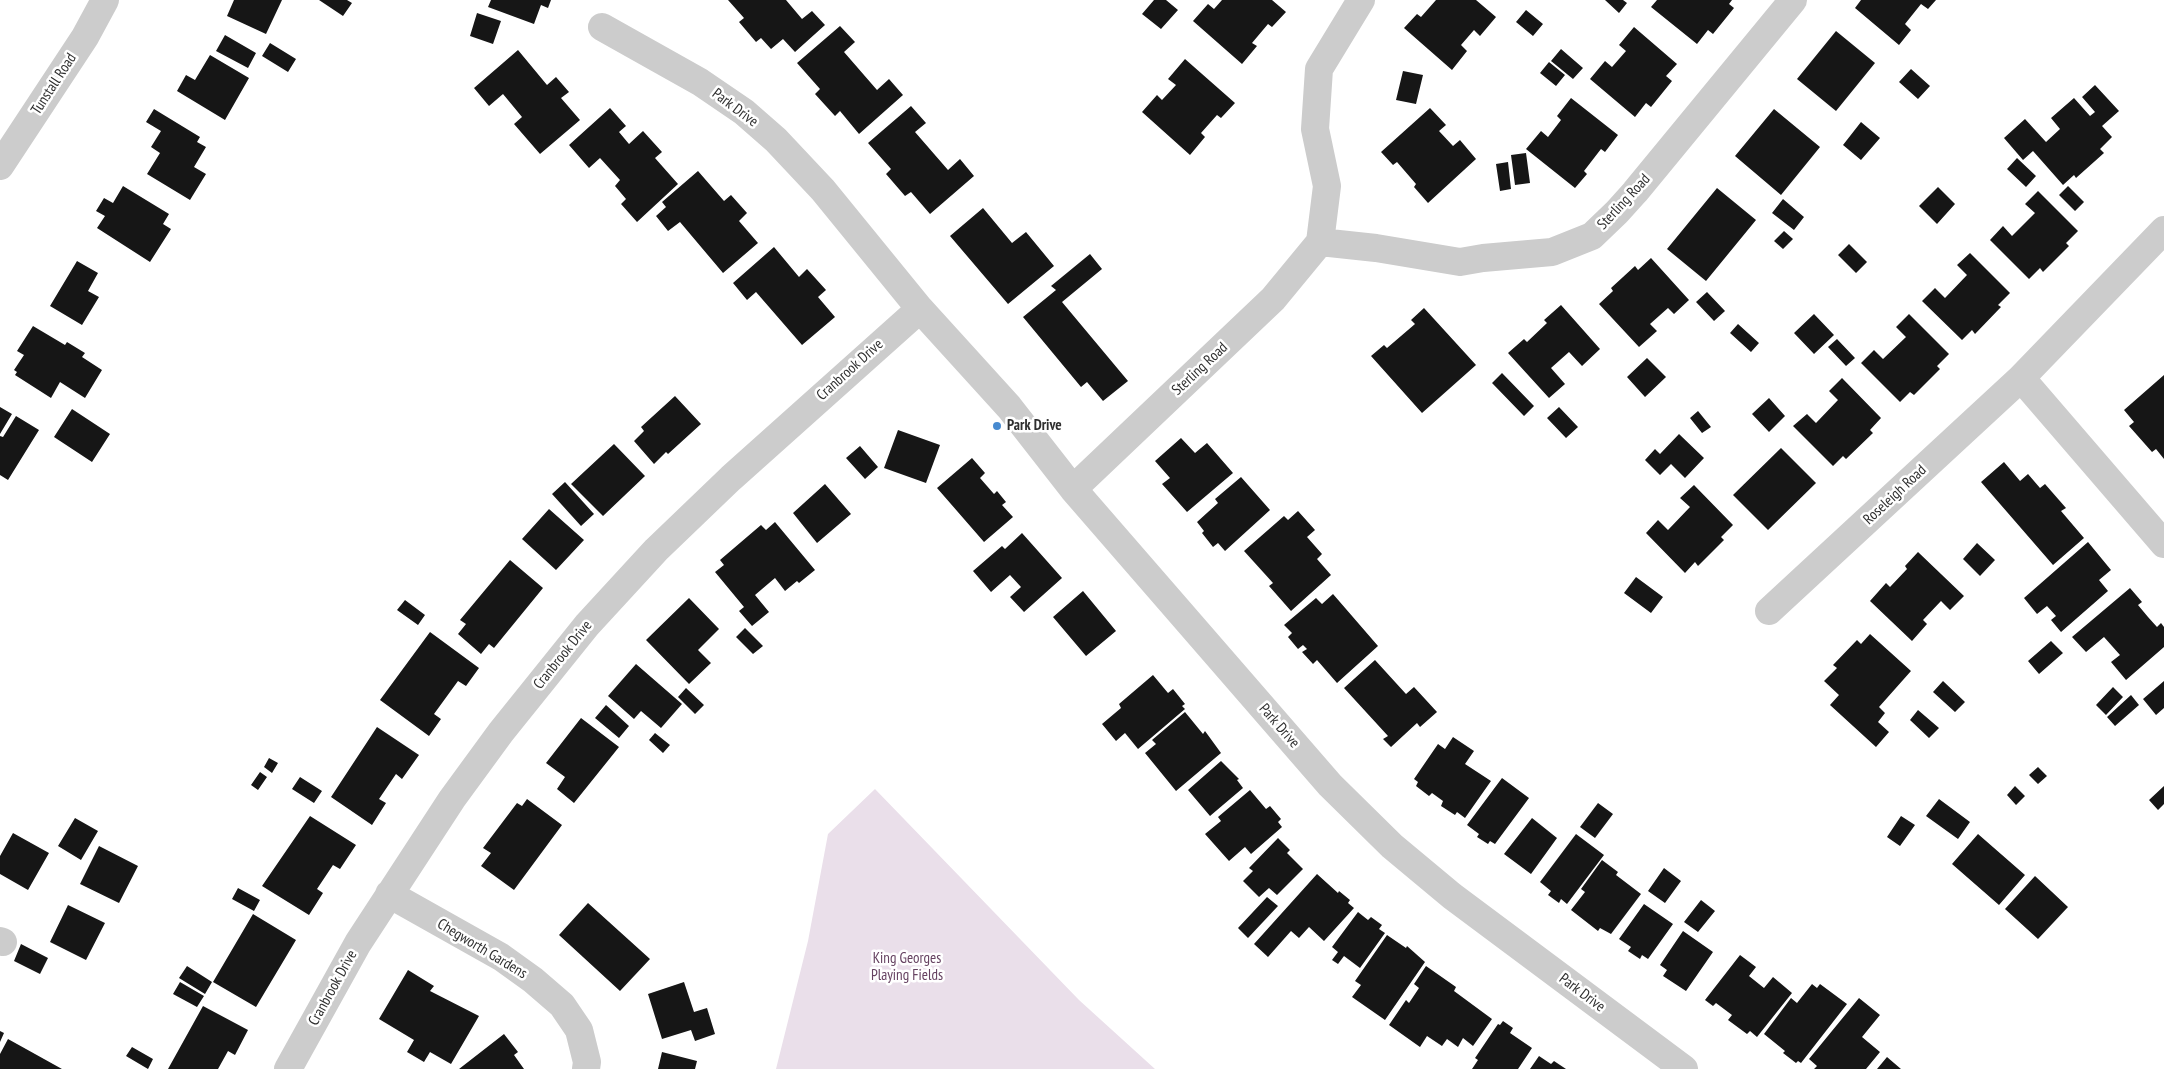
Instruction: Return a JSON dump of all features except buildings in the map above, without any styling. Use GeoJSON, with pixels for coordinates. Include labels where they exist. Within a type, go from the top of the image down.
{"type":"FeatureCollection","features":[{"type":"Feature","properties":{"kind":"street","name":"Tunstall Road"},"geometry":{"type":"LineString","coordinates":[[0,166],[85,37],[105,0]]}},
{"type":"Feature","properties":{"kind":"street"},"geometry":{"type":"LineString","coordinates":[[1320,242],[1327,186],[1315,130],[1319,69],[1361,0]]}},
{"type":"Feature","properties":{"kind":"street","name":"Sterling Road"},"geometry":{"type":"LineString","coordinates":[[1073,489],[1273,299],[1320,242],[1376,248],[1460,262],[1552,252],[1592,236],[1635,192],[1793,0]]}},
{"type":"Feature","properties":{"kind":"street","name":"Park Drive"},"geometry":{"type":"LineString","coordinates":[[602,27],[700,82],[744,112],[776,140],[823,190],[920,309],[1009,407],[1073,489],[1330,785],[1392,846],[1452,896],[1684,1069]]}},
{"type":"Feature","properties":{"kind":"street","name":"Roseleigh Road"},"geometry":{"type":"LineString","coordinates":[[1769,612],[2021,378],[2164,230]]}},
{"type":"Feature","properties":{"kind":"street","name":"Cranbrook Drive"},"geometry":{"type":"LineString","coordinates":[[288,1069],[358,943],[452,799],[501,732],[587,625],[656,550],[788,426],[920,309]]}},
{"type":"Feature","properties":{"kind":"street"},"geometry":{"type":"LineString","coordinates":[[2021,378],[2164,544]]}},
{"type":"Feature","properties":{"kind":"street","name":"Chegworth Gardens"},"geometry":{"type":"LineString","coordinates":[[389,894],[501,957],[533,980],[562,1005],[579,1030],[587,1062],[586,1069]]}},
{"type":"Feature","properties":{"kind":"green space","name":"King Georges Playing Fields"},"geometry":{"type":"Polygon","coordinates":[[[875,789],[1079,1000],[1155,1069],[776,1069],[808,941],[828,834],[875,789]]]}},
{"type":"Feature","properties":{"kind":"place","name":"Park Drive"},"geometry":{"type":"Point","coordinates":[997,426]}}]}
